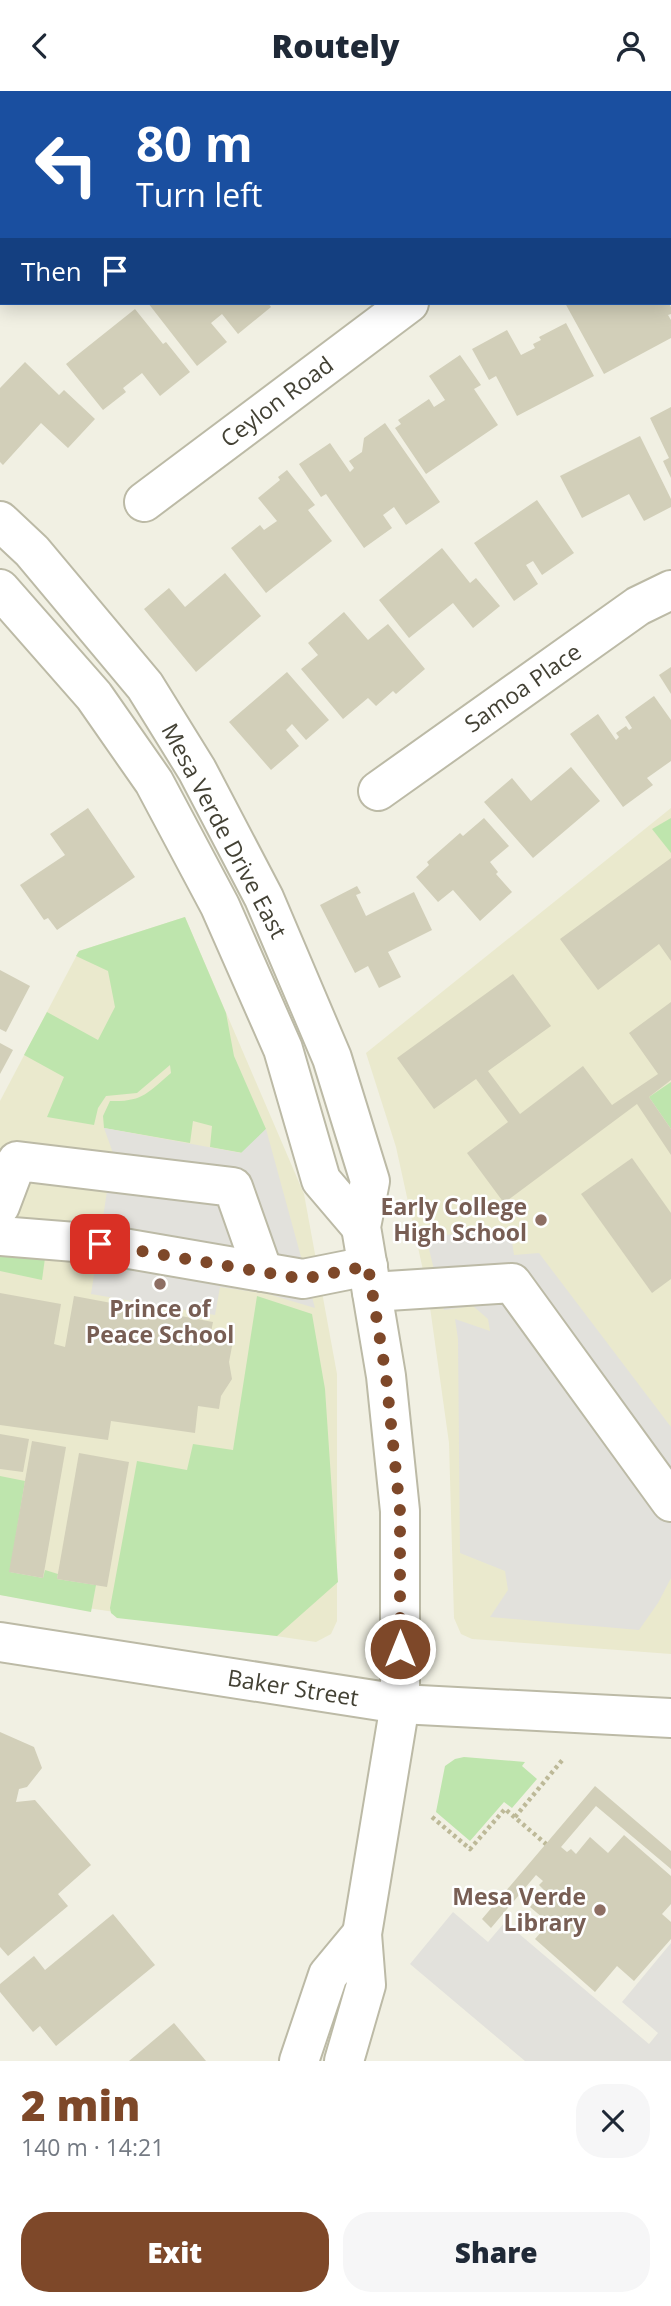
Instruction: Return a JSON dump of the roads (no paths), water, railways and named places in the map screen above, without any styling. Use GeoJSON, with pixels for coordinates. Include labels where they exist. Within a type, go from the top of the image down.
{"type":"FeatureCollection","features":[{"type":"Feature","properties":{"kind":"street","name":"Ceylon Road"},"geometry":{"type":"LineString","coordinates":[[144,502],[406,305]]}},
{"type":"Feature","properties":{"kind":"street","name":"Mesa Verde Drive East"},"geometry":{"type":"LineString","coordinates":[[0,521],[32,551],[145,686],[197,770],[264,898],[332,1058],[370,1181],[361,1227],[386,1376],[400,1511],[400,1704],[362,1934],[366,1985],[344,2061]]}},
{"type":"Feature","properties":{"kind":"street","name":"Mesa Verde Drive East"},"geometry":{"type":"LineString","coordinates":[[0,589],[94,696],[154,782],[220,906],[283,1049],[321,1180],[361,1227]]}},
{"type":"Feature","properties":{"kind":"street","name":"Samoa Place"},"geometry":{"type":"LineString","coordinates":[[378,791],[638,606],[671,590]]}},
{"type":"Feature","properties":{"kind":"street"},"geometry":{"type":"LineString","coordinates":[[0,1206],[17,1161],[233,1187],[263,1272]]}},
{"type":"Feature","properties":{"kind":"street"},"geometry":{"type":"LineString","coordinates":[[0,1236],[100,1244],[303,1279],[512,1283],[671,1502]]}},
{"type":"Feature","properties":{"kind":"street","name":"Baker Street"},"geometry":{"type":"LineString","coordinates":[[0,1642],[400,1704],[671,1718]]}},
{"type":"Feature","properties":{"kind":"street"},"geometry":{"type":"LineString","coordinates":[[299,2061],[328,1975],[362,1934]]}},
{"type":"Feature","properties":{"kind":"place","name":"Early College High School"},"geometry":{"type":"Point","coordinates":[541,1220]}},
{"type":"Feature","properties":{"kind":"place","name":"Prince of Peace School"},"geometry":{"type":"Point","coordinates":[160,1284]}},
{"type":"Feature","properties":{"kind":"place","name":"Mesa Verde Library"},"geometry":{"type":"Point","coordinates":[600,1910]}}]}
